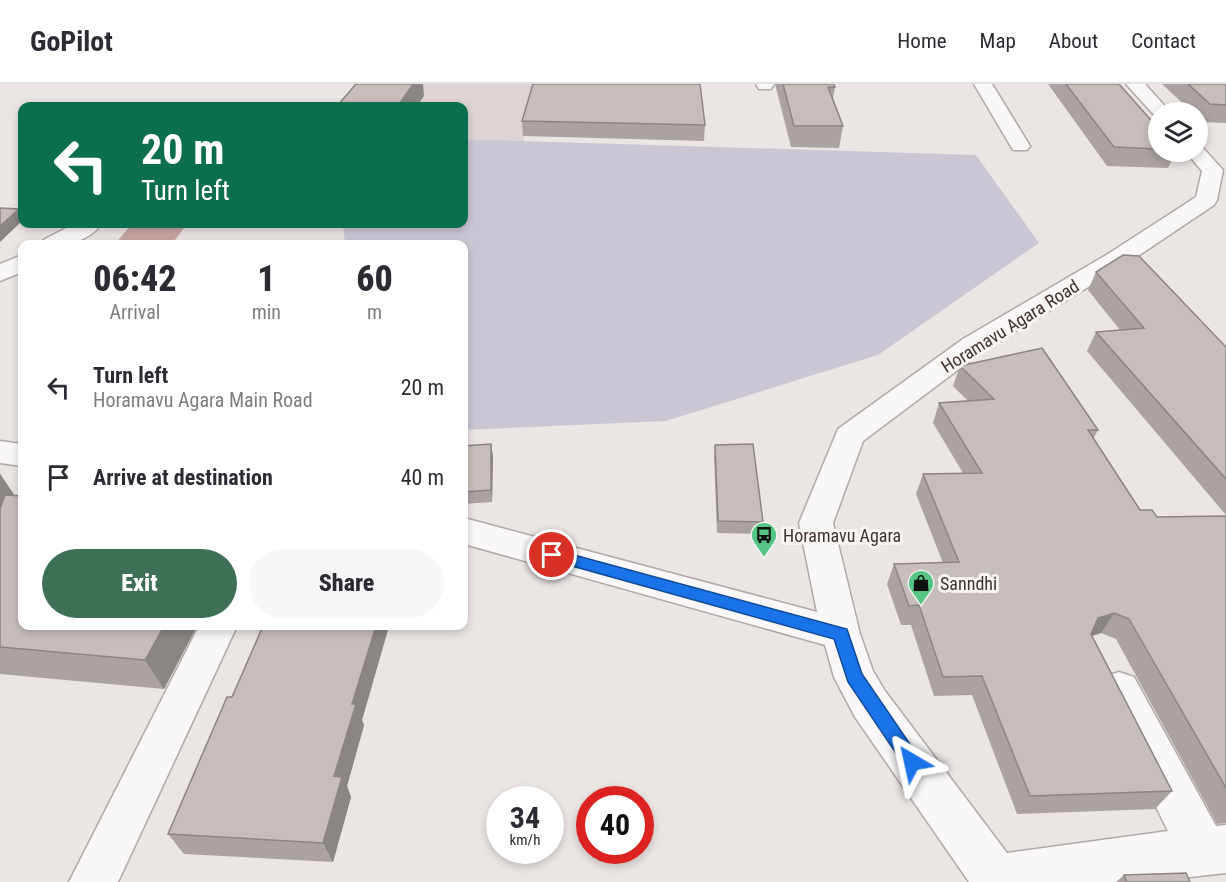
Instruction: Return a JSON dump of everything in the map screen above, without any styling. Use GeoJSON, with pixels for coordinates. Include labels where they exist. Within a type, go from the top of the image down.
{"type":"FeatureCollection","features":[{"type":"Feature","properties":{"kind":"street"},"geometry":{"type":"LineString","coordinates":[[983,84],[1020,147]]}},
{"type":"Feature","properties":{"kind":"street"},"geometry":{"type":"LineString","coordinates":[[1135,84],[1152,102]]}},
{"type":"Feature","properties":{"kind":"street","name":"Horamavu Agara Road"},"geometry":{"type":"LineString","coordinates":[[841,634],[816,523],[849,436],[973,345],[1117,259],[1206,200],[1211,165]]}},
{"type":"Feature","properties":{"kind":"street"},"geometry":{"type":"LineString","coordinates":[[60,240],[83,228]]}},
{"type":"Feature","properties":{"kind":"street"},"geometry":{"type":"LineString","coordinates":[[0,274],[18,264]]}},
{"type":"Feature","properties":{"kind":"street"},"geometry":{"type":"LineString","coordinates":[[0,452],[18,454]]}},
{"type":"Feature","properties":{"kind":"street"},"geometry":{"type":"LineString","coordinates":[[468,532],[841,634],[854,677],[870,704],[996,880],[1214,850],[1100,652]]}},
{"type":"Feature","properties":{"kind":"street"},"geometry":{"type":"LineString","coordinates":[[93,882],[216,630]]}},
{"type":"Feature","properties":{"kind":"shaded area"},"geometry":{"type":"Polygon","coordinates":[[[379,84],[539,84],[523,141],[468,139],[468,102],[364,102],[379,84]]]}},
{"type":"Feature","properties":{"kind":"shaded area"},"geometry":{"type":"Polygon","coordinates":[[[468,139],[976,155],[1039,243],[878,355],[666,421],[468,430],[468,240],[345,240],[343,228],[468,228],[468,139]]]}},
{"type":"Feature","properties":{"kind":"shaded area"},"geometry":{"type":"Polygon","coordinates":[[[129,228],[184,228],[175,240],[118,240],[129,228]]]}},
{"type":"Feature","properties":{"kind":"building"},"geometry":{"type":"Polygon","coordinates":[[[356,84],[413,84],[401,102],[340,102],[356,84]]]}},
{"type":"Feature","properties":{"kind":"building"},"geometry":{"type":"Polygon","coordinates":[[[533,84],[700,84],[705,125],[522,121],[533,84]]]}},
{"type":"Feature","properties":{"kind":"building"},"geometry":{"type":"Polygon","coordinates":[[[783,84],[834,84],[835,87],[828,87],[843,126],[794,126],[783,84]]]}},
{"type":"Feature","properties":{"kind":"building"},"geometry":{"type":"Polygon","coordinates":[[[1066,84],[1119,84],[1148,117],[1148,149],[1114,147],[1066,84]]]}},
{"type":"Feature","properties":{"kind":"building"},"geometry":{"type":"Polygon","coordinates":[[[1188,84],[1226,84],[1226,105],[1208,102],[1188,84]]]}},
{"type":"Feature","properties":{"kind":"building"},"geometry":{"type":"Polygon","coordinates":[[[0,208],[18,209],[18,210],[0,226],[0,208]]]}},
{"type":"Feature","properties":{"kind":"building"},"geometry":{"type":"Polygon","coordinates":[[[1123,255],[1139,256],[1226,347],[1226,479],[1096,332],[1144,328],[1096,272],[1123,255]]]}},
{"type":"Feature","properties":{"kind":"building"},"geometry":{"type":"Polygon","coordinates":[[[1042,348],[1098,430],[1088,430],[1140,510],[1152,510],[1157,517],[1226,516],[1226,788],[1129,619],[1114,613],[1098,618],[1091,634],[1172,791],[1030,796],[982,676],[943,677],[919,605],[909,606],[894,564],[959,562],[923,474],[982,473],[939,403],[994,399],[960,366],[1042,348]]]}},
{"type":"Feature","properties":{"kind":"building"},"geometry":{"type":"Polygon","coordinates":[[[491,444],[491,490],[468,492],[468,446],[491,444]]]}},
{"type":"Feature","properties":{"kind":"building"},"geometry":{"type":"Polygon","coordinates":[[[753,444],[763,522],[718,521],[715,445],[753,444]]]}},
{"type":"Feature","properties":{"kind":"building"},"geometry":{"type":"Polygon","coordinates":[[[5,495],[18,496],[18,630],[162,630],[145,660],[0,647],[0,509],[5,495]]]}},
{"type":"Feature","properties":{"kind":"building"},"geometry":{"type":"Polygon","coordinates":[[[261,630],[375,630],[352,704],[356,704],[334,776],[342,777],[323,843],[168,834],[227,697],[232,697],[261,630]]]}},
{"type":"Feature","properties":{"kind":"building"},"geometry":{"type":"Polygon","coordinates":[[[1186,873],[1190,882],[1127,882],[1124,875],[1186,873]]]}},
{"type":"Feature","properties":{"kind":"place","name":"Horamavu Agara"},"geometry":{"type":"Point","coordinates":[764,558]}},
{"type":"Feature","properties":{"kind":"place","name":"Sanndhi"},"geometry":{"type":"Point","coordinates":[921,606]}},
{"type":"Feature","properties":{"kind":"route"},"geometry":{"type":"LineString","coordinates":[[552,555],[841,634],[854,677],[870,704],[912,762]]}}]}
